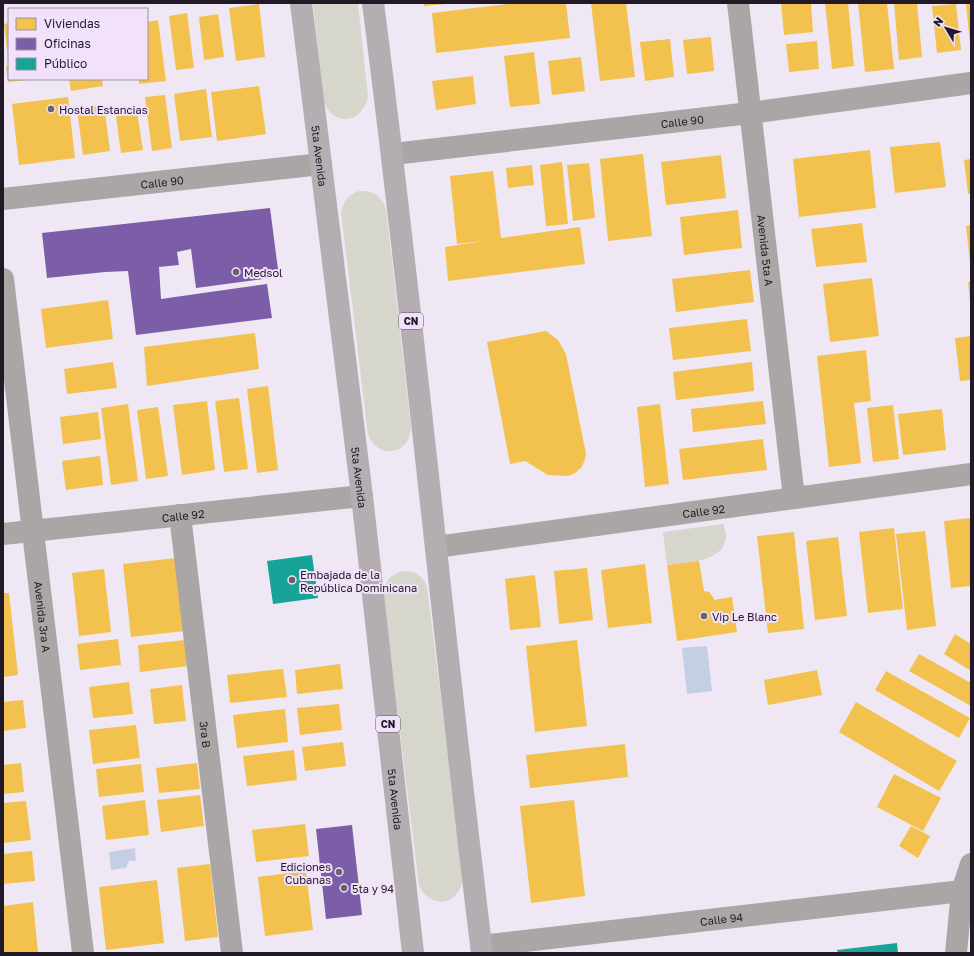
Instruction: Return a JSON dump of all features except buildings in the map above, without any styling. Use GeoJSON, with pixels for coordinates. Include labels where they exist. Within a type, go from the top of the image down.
{"type":"FeatureCollection","features":[{"type":"Feature","properties":{"kind":"highway","name":"5ta Avenida"},"geometry":{"type":"LineString","coordinates":[[301,3],[362,496],[412,953]]}},
{"type":"Feature","properties":{"kind":"highway","name":"CN"},"geometry":{"type":"LineString","coordinates":[[373,3],[392,154],[482,950]]}},
{"type":"Feature","properties":{"kind":"street","name":"Avenida 5ta A"},"geometry":{"type":"LineString","coordinates":[[738,3],[794,498]]}},
{"type":"Feature","properties":{"kind":"street","name":"Calle 90"},"geometry":{"type":"LineString","coordinates":[[392,154],[750,113],[971,83]]}},
{"type":"Feature","properties":{"kind":"street","name":"Calle 90"},"geometry":{"type":"LineString","coordinates":[[3,199],[321,164]]}},
{"type":"Feature","properties":{"kind":"street","name":"Avenida 3ra A"},"geometry":{"type":"LineString","coordinates":[[3,279],[83,953]]}},
{"type":"Feature","properties":{"kind":"street","name":"Calle 92"},"geometry":{"type":"LineString","coordinates":[[436,547],[971,474]]}},
{"type":"Feature","properties":{"kind":"street","name":"Calle 92"},"geometry":{"type":"LineString","coordinates":[[3,534],[362,496]]}},
{"type":"Feature","properties":{"kind":"street","name":"3ra B"},"geometry":{"type":"LineString","coordinates":[[180,515],[232,953]]}},
{"type":"Feature","properties":{"kind":"street"},"geometry":{"type":"LineString","coordinates":[[956,953],[962,891],[971,864]]}},
{"type":"Feature","properties":{"kind":"street","name":"Calle 94"},"geometry":{"type":"LineString","coordinates":[[482,950],[962,891]]}},
{"type":"Feature","properties":{"kind":"shaded area"},"geometry":{"type":"Polygon","coordinates":[[[313,3],[358,3],[368,97],[365,106],[360,113],[353,117],[346,119],[339,118],[327,108],[323,99],[313,3]]]}},
{"type":"Feature","properties":{"kind":"shaded area"},"geometry":{"type":"Polygon","coordinates":[[[359,191],[373,193],[379,197],[386,209],[411,426],[410,435],[406,443],[394,451],[386,451],[379,448],[373,443],[368,435],[341,212],[347,199],[352,194],[359,191]]]}},
{"type":"Feature","properties":{"kind":"shaded area"},"geometry":{"type":"Polygon","coordinates":[[[724,524],[726,536],[724,545],[719,552],[703,560],[667,565],[663,532],[724,524]]]}},
{"type":"Feature","properties":{"kind":"shaded area"},"geometry":{"type":"Polygon","coordinates":[[[404,571],[412,572],[418,575],[423,579],[427,586],[463,876],[461,886],[457,893],[452,898],[445,901],[431,899],[419,886],[383,596],[385,586],[389,579],[395,574],[404,571]]]}},
{"type":"Feature","properties":{"kind":"water"},"geometry":{"type":"Polygon","coordinates":[[[707,646],[712,691],[687,694],[682,648],[707,646]]]}},
{"type":"Feature","properties":{"kind":"water"},"geometry":{"type":"Polygon","coordinates":[[[135,848],[136,861],[129,861],[126,868],[111,870],[109,852],[135,848]]]}},
{"type":"Feature","properties":{"kind":"place","name":"Hostal Estancias"},"geometry":{"type":"Point","coordinates":[51,109]}},
{"type":"Feature","properties":{"kind":"place","name":"Medsol"},"geometry":{"type":"Point","coordinates":[236,272]}},
{"type":"Feature","properties":{"kind":"place","name":"Embajada de la República Dominicana"},"geometry":{"type":"Point","coordinates":[292,580]}},
{"type":"Feature","properties":{"kind":"place","name":"Vip Le Blanc"},"geometry":{"type":"Point","coordinates":[704,616]}},
{"type":"Feature","properties":{"kind":"place","name":"Ediciones Cubanas"},"geometry":{"type":"Point","coordinates":[339,872]}},
{"type":"Feature","properties":{"kind":"place","name":"5ta y 94"},"geometry":{"type":"Point","coordinates":[344,888]}}]}
